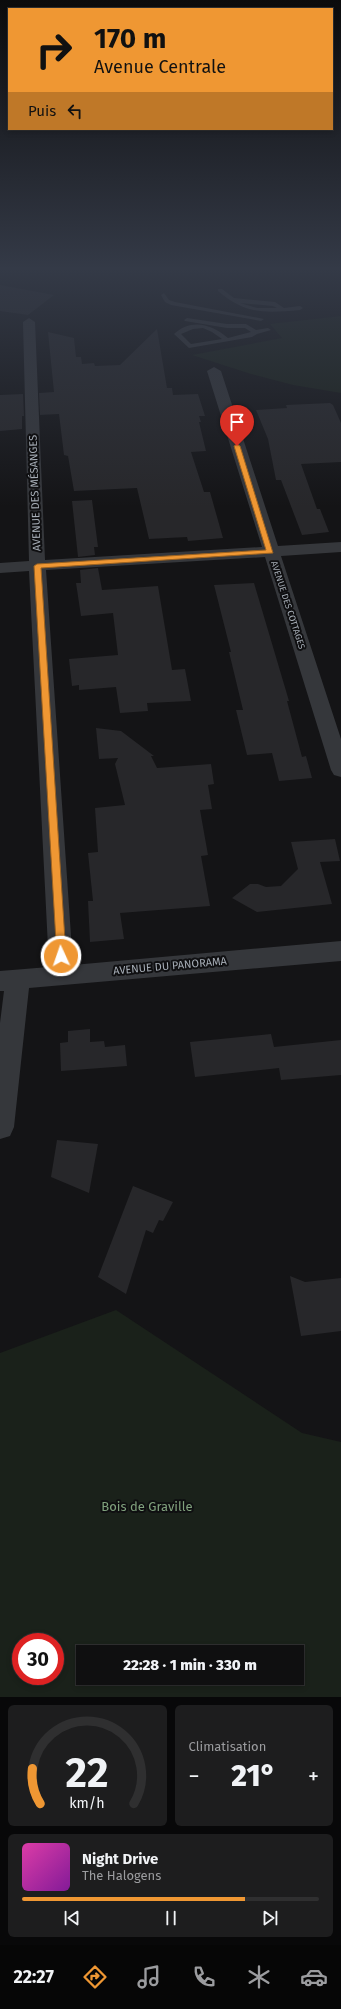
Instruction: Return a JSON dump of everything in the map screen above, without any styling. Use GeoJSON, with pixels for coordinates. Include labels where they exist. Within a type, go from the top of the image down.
{"type":"FeatureCollection","features":[{"type":"Feature","properties":{"kind":"street","name":"AVENUE DES MÉSANGES"},"geometry":{"type":"LineString","coordinates":[[30,349],[37,566],[62,975]]}},
{"type":"Feature","properties":{"kind":"street","name":"AVENUE DES COTTAGES"},"geometry":{"type":"LineString","coordinates":[[214,371],[270,551],[341,770]]}},
{"type":"Feature","properties":{"kind":"street"},"geometry":{"type":"LineString","coordinates":[[0,568],[341,547]]}},
{"type":"Feature","properties":{"kind":"street","name":"AVENUE DU PANORAMA"},"geometry":{"type":"LineString","coordinates":[[9,980],[341,951]]}},
{"type":"Feature","properties":{"kind":"street"},"geometry":{"type":"LineString","coordinates":[[0,1126],[9,980]]}},
{"type":"Feature","properties":{"kind":"green space"},"geometry":{"type":"Polygon","coordinates":[[[223,349],[341,349],[341,393],[293,385],[251,374],[192,355],[223,349]]]}},
{"type":"Feature","properties":{"kind":"green space","name":"Bois de Graville"},"geometry":{"type":"Polygon","coordinates":[[[116,1310],[302,1433],[341,1442],[341,1697],[0,1697],[0,1353],[116,1310]]]}},
{"type":"Feature","properties":{"kind":"building"},"geometry":{"type":"Polygon","coordinates":[[[50,349],[75,349],[76,357],[81,357],[82,364],[94,363],[95,366],[120,365],[136,349],[160,349],[167,388],[172,388],[173,395],[198,394],[205,416],[199,416],[201,422],[199,422],[206,451],[191,452],[204,492],[210,492],[223,538],[188,541],[187,537],[149,539],[137,488],[74,491],[68,456],[64,455],[59,414],[40,415],[39,393],[54,392],[50,349]]]}},
{"type":"Feature","properties":{"kind":"building"},"geometry":{"type":"Polygon","coordinates":[[[23,394],[24,416],[22,416],[22,429],[0,431],[0,395],[23,394]]]}},
{"type":"Feature","properties":{"kind":"building"},"geometry":{"type":"Polygon","coordinates":[[[330,403],[333,405],[341,423],[341,462],[301,464],[317,509],[320,509],[329,532],[302,535],[281,480],[276,480],[268,439],[256,410],[287,408],[286,405],[330,403]]]}},
{"type":"Feature","properties":{"kind":"building"},"geometry":{"type":"Polygon","coordinates":[[[92,500],[98,547],[94,547],[95,555],[78,557],[72,501],[92,500]]]}},
{"type":"Feature","properties":{"kind":"building"},"geometry":{"type":"Polygon","coordinates":[[[98,568],[102,590],[158,586],[172,670],[185,669],[191,701],[147,703],[148,711],[120,713],[116,687],[79,690],[79,685],[72,686],[69,659],[118,655],[113,613],[81,616],[76,583],[81,583],[80,570],[98,568]]]}},
{"type":"Feature","properties":{"kind":"building"},"geometry":{"type":"Polygon","coordinates":[[[254,583],[289,701],[287,701],[302,757],[306,756],[312,778],[279,781],[272,753],[247,755],[236,710],[243,710],[229,652],[231,652],[214,585],[254,583]]]}},
{"type":"Feature","properties":{"kind":"building"},"geometry":{"type":"Polygon","coordinates":[[[96,728],[121,731],[154,756],[151,756],[157,768],[211,764],[214,784],[208,785],[212,809],[200,810],[208,855],[201,856],[210,906],[120,913],[124,939],[90,942],[88,901],[93,901],[88,853],[98,852],[95,808],[125,805],[115,764],[118,758],[99,759],[96,728]]]}},
{"type":"Feature","properties":{"kind":"building"},"geometry":{"type":"Polygon","coordinates":[[[335,839],[340,861],[320,862],[332,904],[257,912],[232,898],[250,884],[258,884],[266,887],[281,886],[298,869],[291,842],[335,839]]]}},
{"type":"Feature","properties":{"kind":"building"},"geometry":{"type":"Polygon","coordinates":[[[90,1029],[90,1042],[104,1041],[105,1047],[125,1045],[127,1066],[61,1071],[60,1043],[68,1042],[68,1031],[90,1029]]]}},
{"type":"Feature","properties":{"kind":"building"},"geometry":{"type":"Polygon","coordinates":[[[271,1034],[274,1047],[341,1040],[341,1075],[281,1080],[279,1068],[195,1077],[190,1042],[271,1034]]]}},
{"type":"Feature","properties":{"kind":"building"},"geometry":{"type":"Polygon","coordinates":[[[57,1140],[98,1144],[89,1193],[51,1177],[57,1140]]]}},
{"type":"Feature","properties":{"kind":"building"},"geometry":{"type":"Polygon","coordinates":[[[133,1186],[173,1202],[163,1221],[159,1220],[153,1233],[146,1230],[126,1294],[98,1277],[133,1186]]]}},
{"type":"Feature","properties":{"kind":"building"},"geometry":{"type":"Polygon","coordinates":[[[290,1276],[305,1282],[341,1278],[341,1331],[301,1336],[290,1276]]]}},
{"type":"Feature","properties":{"kind":"route"},"geometry":{"type":"LineString","coordinates":[[61,956],[37,566],[270,551],[237,446]]}}]}
